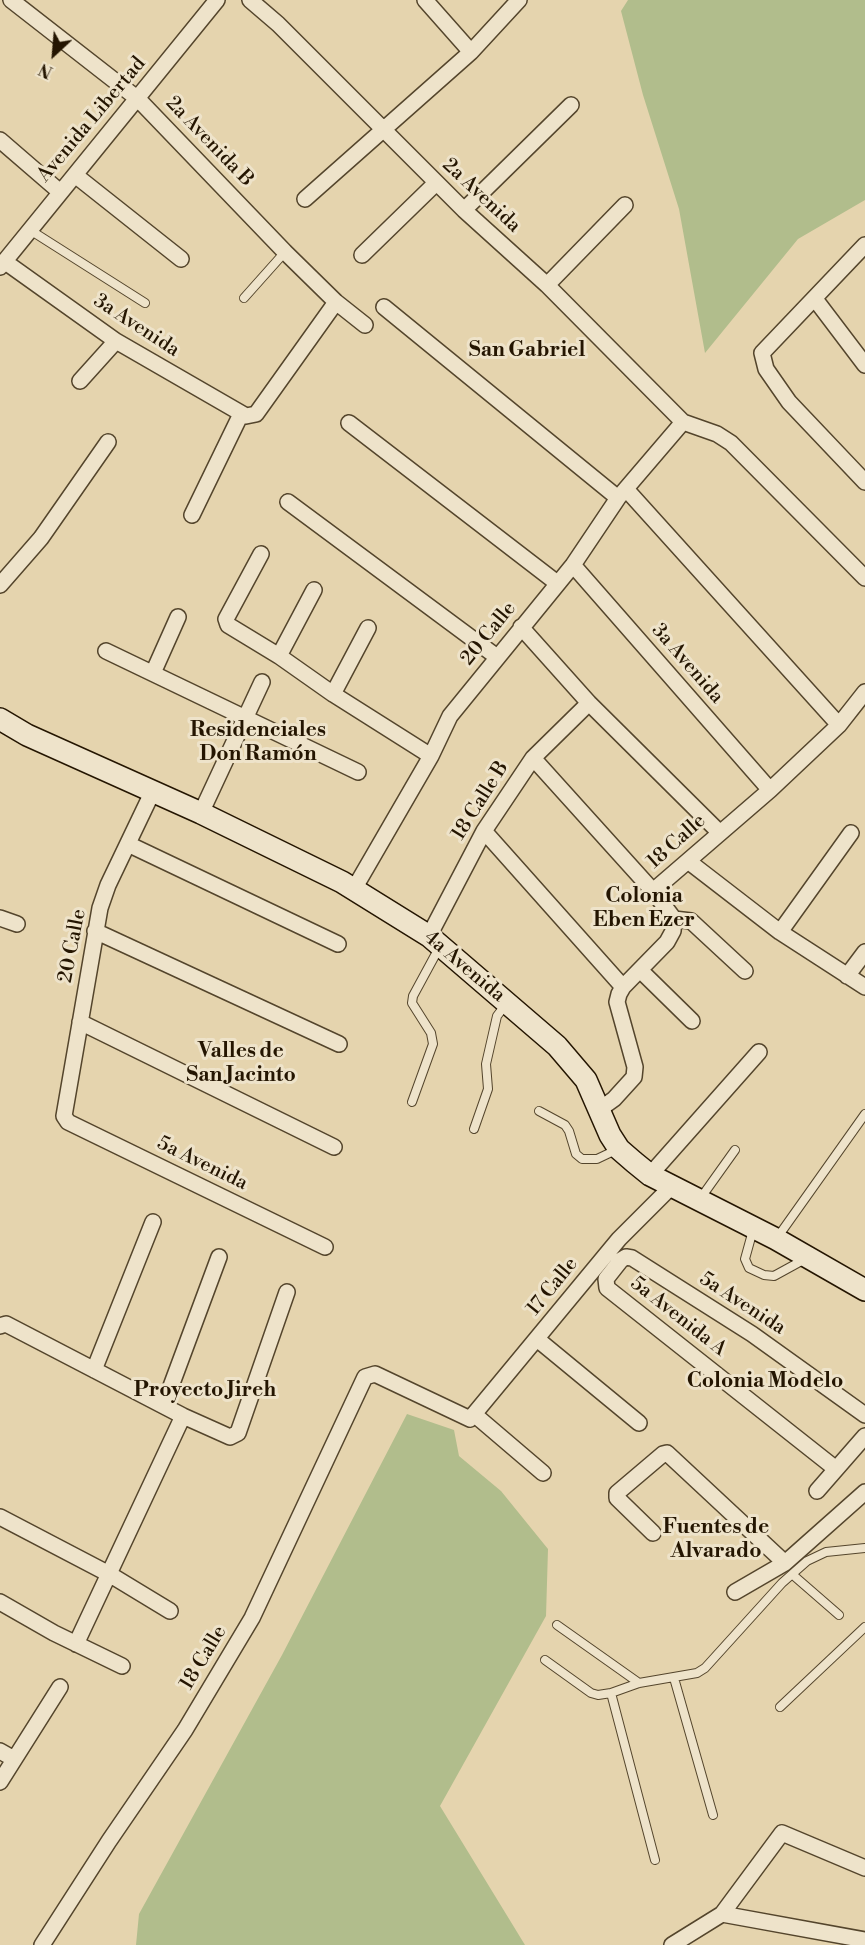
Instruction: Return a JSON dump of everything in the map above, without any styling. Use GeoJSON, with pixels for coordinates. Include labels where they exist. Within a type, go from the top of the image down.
{"type":"FeatureCollection","features":[{"type":"Feature","properties":{"kind":"street","name":"2a Avenida B"},"geometry":{"type":"LineString","coordinates":[[11,0],[138,99],[285,252],[336,302],[365,325]]}},
{"type":"Feature","properties":{"kind":"street","name":"2a Avenida"},"geometry":{"type":"LineString","coordinates":[[250,0],[278,24],[464,210],[547,285],[682,422]]}},
{"type":"Feature","properties":{"kind":"street"},"geometry":{"type":"LineString","coordinates":[[425,0],[471,52]]}},
{"type":"Feature","properties":{"kind":"street"},"geometry":{"type":"LineString","coordinates":[[305,199],[471,52],[519,0]]}},
{"type":"Feature","properties":{"kind":"street","name":"Avenida Libertad"},"geometry":{"type":"LineString","coordinates":[[2,264],[59,191],[138,99],[211,2]]}},
{"type":"Feature","properties":{"kind":"street"},"geometry":{"type":"LineString","coordinates":[[464,210],[571,105]]}},
{"type":"Feature","properties":{"kind":"street"},"geometry":{"type":"LineString","coordinates":[[0,140],[59,191]]}},
{"type":"Feature","properties":{"kind":"street"},"geometry":{"type":"LineString","coordinates":[[75,175],[181,260]]}},
{"type":"Feature","properties":{"kind":"street"},"geometry":{"type":"LineString","coordinates":[[362,255],[436,183]]}},
{"type":"Feature","properties":{"kind":"street"},"geometry":{"type":"LineString","coordinates":[[547,285],[625,205]]}},
{"type":"Feature","properties":{"kind":"street"},"geometry":{"type":"LineString","coordinates":[[865,245],[762,353],[766,369],[789,402],[865,482]]}},
{"type":"Feature","properties":{"kind":"street","name":"3a Avenida"},"geometry":{"type":"LineString","coordinates":[[2,264],[116,341],[246,415]]}},
{"type":"Feature","properties":{"kind":"street"},"geometry":{"type":"LineString","coordinates":[[815,299],[865,365]]}},
{"type":"Feature","properties":{"kind":"street"},"geometry":{"type":"LineString","coordinates":[[192,515],[246,415],[256,414],[336,302]]}},
{"type":"Feature","properties":{"kind":"street"},"geometry":{"type":"LineString","coordinates":[[384,306],[622,494],[839,725]]}},
{"type":"Feature","properties":{"kind":"street"},"geometry":{"type":"LineString","coordinates":[[80,381],[116,341]]}},
{"type":"Feature","properties":{"kind":"street"},"geometry":{"type":"LineString","coordinates":[[682,422],[717,434],[731,443],[865,578]]}},
{"type":"Feature","properties":{"kind":"street","name":"20 Calle"},"geometry":{"type":"LineString","coordinates":[[354,889],[430,756],[450,716],[573,565],[622,494],[682,422]]}},
{"type":"Feature","properties":{"kind":"street"},"geometry":{"type":"LineString","coordinates":[[349,423],[557,583]]}},
{"type":"Feature","properties":{"kind":"street"},"geometry":{"type":"LineString","coordinates":[[0,585],[41,538],[108,442]]}},
{"type":"Feature","properties":{"kind":"street"},"geometry":{"type":"LineString","coordinates":[[288,502],[497,657]]}},
{"type":"Feature","properties":{"kind":"street"},"geometry":{"type":"LineString","coordinates":[[261,554],[226,623],[430,756]]}},
{"type":"Feature","properties":{"kind":"street","name":"3a Avenida"},"geometry":{"type":"LineString","coordinates":[[573,565],[770,790]]}},
{"type":"Feature","properties":{"kind":"street"},"geometry":{"type":"LineString","coordinates":[[279,656],[314,590]]}},
{"type":"Feature","properties":{"kind":"street"},"geometry":{"type":"LineString","coordinates":[[153,673],[178,617]]}},
{"type":"Feature","properties":{"kind":"street"},"geometry":{"type":"LineString","coordinates":[[521,627],[589,703],[719,832]]}},
{"type":"Feature","properties":{"kind":"street"},"geometry":{"type":"LineString","coordinates":[[333,694],[368,628]]}},
{"type":"Feature","properties":{"kind":"street"},"geometry":{"type":"LineString","coordinates":[[106,651],[358,772]]}},
{"type":"Feature","properties":{"kind":"street"},"geometry":{"type":"LineString","coordinates":[[201,813],[262,682]]}},
{"type":"Feature","properties":{"kind":"street","name":"18 Calle"},"geometry":{"type":"LineString","coordinates":[[674,919],[654,891],[719,832],[770,790],[839,725],[865,692]]}},
{"type":"Feature","properties":{"kind":"street","name":"18 Calle B"},"geometry":{"type":"LineString","coordinates":[[435,942],[484,831],[533,758],[589,703]]}},
{"type":"Feature","properties":{"kind":"street","name":"4a Avenida"},"geometry":{"type":"LineString","coordinates":[[0,719],[27,735],[201,813],[354,889],[435,942],[557,1046],[586,1080],[610,1135],[619,1149],[650,1175],[776,1239],[865,1290]]}},
{"type":"Feature","properties":{"kind":"street"},"geometry":{"type":"LineString","coordinates":[[533,758],[654,891]]}},
{"type":"Feature","properties":{"kind":"street","name":"20 Calle"},"geometry":{"type":"LineString","coordinates":[[64,1116],[95,931],[108,885],[130,844],[152,793]]}},
{"type":"Feature","properties":{"kind":"street"},"geometry":{"type":"LineString","coordinates":[[484,831],[622,987]]}},
{"type":"Feature","properties":{"kind":"street"},"geometry":{"type":"LineString","coordinates":[[780,932],[851,834]]}},
{"type":"Feature","properties":{"kind":"street"},"geometry":{"type":"LineString","coordinates":[[130,844],[338,944]]}},
{"type":"Feature","properties":{"kind":"street"},"geometry":{"type":"LineString","coordinates":[[688,861],[780,932],[865,987]]}},
{"type":"Feature","properties":{"kind":"street"},"geometry":{"type":"LineString","coordinates":[[0,918],[17,924]]}},
{"type":"Feature","properties":{"kind":"street"},"geometry":{"type":"LineString","coordinates":[[600,1109],[614,1100],[634,1077],[635,1067],[618,1002],[622,987],[667,942],[673,932],[674,919],[691,921],[745,971]]}},
{"type":"Feature","properties":{"kind":"street"},"geometry":{"type":"LineString","coordinates":[[95,931],[339,1044]]}},
{"type":"Feature","properties":{"kind":"street"},"geometry":{"type":"LineString","coordinates":[[848,976],[865,952]]}},
{"type":"Feature","properties":{"kind":"street"},"geometry":{"type":"LineString","coordinates":[[640,970],[692,1021]]}},
{"type":"Feature","properties":{"kind":"street"},"geometry":{"type":"LineString","coordinates":[[80,1022],[334,1147]]}},
{"type":"Feature","properties":{"kind":"street"},"geometry":{"type":"LineString","coordinates":[[650,1175],[759,1052]]}},
{"type":"Feature","properties":{"kind":"street","name":"5a Avenida"},"geometry":{"type":"LineString","coordinates":[[64,1116],[68,1122],[325,1247]]}},
{"type":"Feature","properties":{"kind":"street","name":"17 Calle"},"geometry":{"type":"LineString","coordinates":[[473,1417],[619,1239],[672,1186]]}},
{"type":"Feature","properties":{"kind":"street"},"geometry":{"type":"LineString","coordinates":[[94,1370],[153,1222]]}},
{"type":"Feature","properties":{"kind":"street"},"geometry":{"type":"LineString","coordinates":[[164,1405],[219,1257]]}},
{"type":"Feature","properties":{"kind":"street","name":"5a Avenida"},"geometry":{"type":"LineString","coordinates":[[607,1288],[606,1279],[621,1260],[627,1257],[632,1258],[752,1334],[865,1415]]}},
{"type":"Feature","properties":{"kind":"street","name":"5a Avenida A"},"geometry":{"type":"LineString","coordinates":[[607,1288],[836,1469]]}},
{"type":"Feature","properties":{"kind":"street"},"geometry":{"type":"LineString","coordinates":[[0,1326],[6,1324],[183,1416],[230,1437],[235,1436],[287,1292]]}},
{"type":"Feature","properties":{"kind":"street"},"geometry":{"type":"LineString","coordinates":[[537,1339],[639,1423]]}},
{"type":"Feature","properties":{"kind":"street","name":"18 Calle"},"geometry":{"type":"LineString","coordinates":[[42,1945],[109,1841],[185,1730],[252,1618],[364,1377],[369,1374],[473,1417]]}},
{"type":"Feature","properties":{"kind":"street"},"geometry":{"type":"LineString","coordinates":[[76,1644],[183,1416]]}},
{"type":"Feature","properties":{"kind":"street"},"geometry":{"type":"LineString","coordinates":[[473,1417],[543,1473]]}},
{"type":"Feature","properties":{"kind":"street"},"geometry":{"type":"LineString","coordinates":[[817,1491],[865,1437]]}},
{"type":"Feature","properties":{"kind":"street"},"geometry":{"type":"LineString","coordinates":[[653,1533],[617,1498],[617,1493],[667,1453],[789,1569]]}},
{"type":"Feature","properties":{"kind":"street"},"geometry":{"type":"LineString","coordinates":[[735,1592],[789,1569],[865,1492]]}},
{"type":"Feature","properties":{"kind":"street"},"geometry":{"type":"LineString","coordinates":[[0,1517],[109,1574],[170,1611]]}},
{"type":"Feature","properties":{"kind":"street"},"geometry":{"type":"LineString","coordinates":[[0,1602],[76,1644],[122,1666]]}},
{"type":"Feature","properties":{"kind":"street"},"geometry":{"type":"LineString","coordinates":[[0,1782],[60,1687]]}},
{"type":"Feature","properties":{"kind":"street"},"geometry":{"type":"LineString","coordinates":[[0,1751],[14,1759]]}},
{"type":"Feature","properties":{"kind":"street"},"geometry":{"type":"LineString","coordinates":[[672,1945],[722,1914],[782,1833],[865,1868]]}},
{"type":"Feature","properties":{"kind":"street"},"geometry":{"type":"LineString","coordinates":[[722,1914],[865,1940]]}},
{"type":"Feature","properties":{"kind":"lane"},"geometry":{"type":"LineString","coordinates":[[30,230],[145,303]]}},
{"type":"Feature","properties":{"kind":"lane"},"geometry":{"type":"LineString","coordinates":[[244,298],[285,252]]}},
{"type":"Feature","properties":{"kind":"lane"},"geometry":{"type":"LineString","coordinates":[[412,1102],[433,1044],[431,1033],[412,1003],[413,996],[435,942]]}},
{"type":"Feature","properties":{"kind":"lane"},"geometry":{"type":"LineString","coordinates":[[474,1129],[488,1089],[486,1064],[496,1016],[507,1003]]}},
{"type":"Feature","properties":{"kind":"lane"},"geometry":{"type":"LineString","coordinates":[[539,1111],[565,1125],[576,1154],[582,1159],[597,1159],[619,1149]]}},
{"type":"Feature","properties":{"kind":"lane"},"geometry":{"type":"LineString","coordinates":[[776,1239],[865,1114]]}},
{"type":"Feature","properties":{"kind":"lane"},"geometry":{"type":"LineString","coordinates":[[700,1200],[735,1150]]}},
{"type":"Feature","properties":{"kind":"lane"},"geometry":{"type":"LineString","coordinates":[[753,1229],[745,1259],[749,1268],[764,1275],[774,1276],[808,1258]]}},
{"type":"Feature","properties":{"kind":"lane"},"geometry":{"type":"LineString","coordinates":[[545,1660],[591,1693],[611,1693],[639,1683],[697,1672],[705,1668],[782,1583],[789,1569],[826,1552],[865,1548]]}},
{"type":"Feature","properties":{"kind":"lane"},"geometry":{"type":"LineString","coordinates":[[789,1569],[839,1615]]}},
{"type":"Feature","properties":{"kind":"lane"},"geometry":{"type":"LineString","coordinates":[[557,1624],[639,1683]]}},
{"type":"Feature","properties":{"kind":"lane"},"geometry":{"type":"LineString","coordinates":[[780,1707],[865,1627]]}},
{"type":"Feature","properties":{"kind":"lane"},"geometry":{"type":"LineString","coordinates":[[674,1678],[713,1815]]}},
{"type":"Feature","properties":{"kind":"lane"},"geometry":{"type":"LineString","coordinates":[[611,1693],[655,1860]]}},
{"type":"Feature","properties":{"kind":"green space"},"geometry":{"type":"Polygon","coordinates":[[[628,0],[865,0],[865,200],[798,239],[705,353],[679,209],[643,95],[621,11],[628,0]]]}},
{"type":"Feature","properties":{"kind":"green space"},"geometry":{"type":"Polygon","coordinates":[[[407,1414],[454,1430],[459,1456],[501,1491],[548,1549],[546,1616],[440,1806],[525,1945],[136,1945],[139,1914],[282,1655],[407,1414]]]}},
{"type":"Feature","properties":{"kind":"district","name":"San Gabriel"},"geometry":{"type":"Point","coordinates":[527,351]}},
{"type":"Feature","properties":{"kind":"district","name":"Residenciales Don Ramón"},"geometry":{"type":"Point","coordinates":[258,743]}},
{"type":"Feature","properties":{"kind":"district","name":"Colonia Eben Ezer"},"geometry":{"type":"Point","coordinates":[644,909]}},
{"type":"Feature","properties":{"kind":"district","name":"Valles de San Jacinto"},"geometry":{"type":"Point","coordinates":[241,1064]}},
{"type":"Feature","properties":{"kind":"district","name":"Colonia Modelo"},"geometry":{"type":"Point","coordinates":[765,1382]}},
{"type":"Feature","properties":{"kind":"district","name":"Proyecto Jireh"},"geometry":{"type":"Point","coordinates":[205,1391]}},
{"type":"Feature","properties":{"kind":"district","name":"Fuentes de Alvarado"},"geometry":{"type":"Point","coordinates":[716,1540]}}]}
